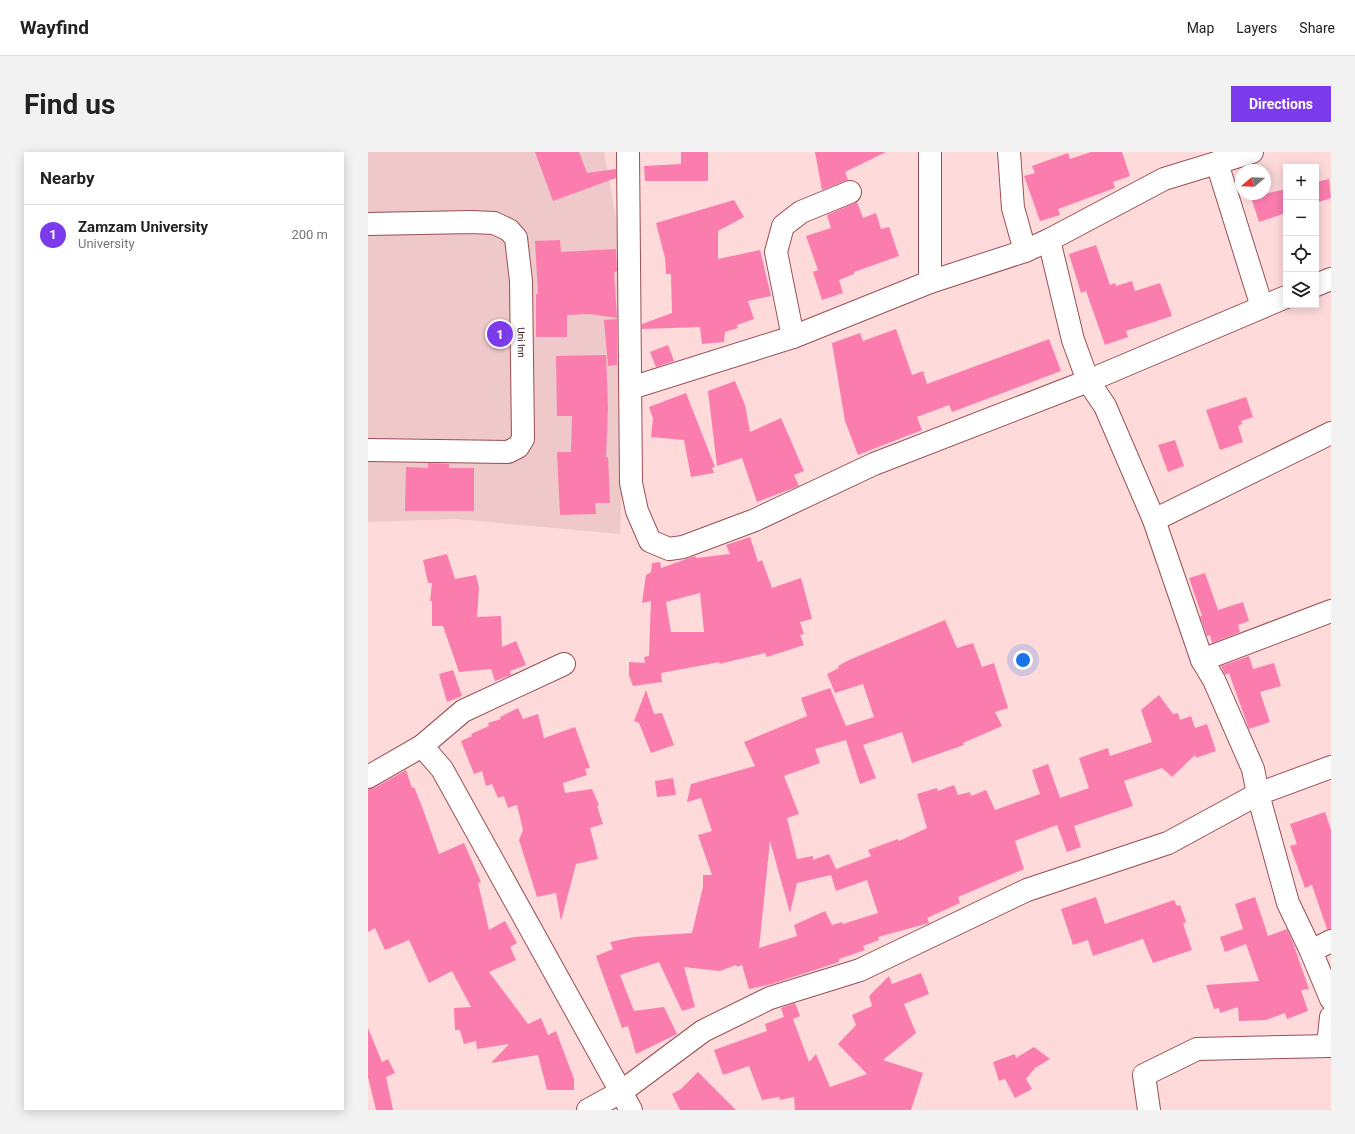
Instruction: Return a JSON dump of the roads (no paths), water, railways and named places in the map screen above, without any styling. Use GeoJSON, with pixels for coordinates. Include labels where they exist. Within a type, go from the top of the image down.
{"type":"FeatureCollection","features":[{"type":"Feature","properties":{"kind":"street"},"geometry":{"type":"LineString","coordinates":[[628,152],[632,388],[631,484],[637,511],[650,541],[669,549],[683,548],[755,520],[874,464],[1088,381],[1283,298]]}},
{"type":"Feature","properties":{"kind":"street"},"geometry":{"type":"LineString","coordinates":[[930,152],[930,282]]}},
{"type":"Feature","properties":{"kind":"street"},"geometry":{"type":"LineString","coordinates":[[1009,152],[1008,166],[1013,208],[1025,250]]}},
{"type":"Feature","properties":{"kind":"street"},"geometry":{"type":"LineString","coordinates":[[632,388],[793,336],[930,282],[1025,250],[1049,240],[1164,179],[1252,152]]}},
{"type":"Feature","properties":{"kind":"street"},"geometry":{"type":"LineString","coordinates":[[1217,163],[1262,307]]}},
{"type":"Feature","properties":{"kind":"street"},"geometry":{"type":"LineString","coordinates":[[793,336],[776,252],[783,226],[801,212],[850,192]]}},
{"type":"Feature","properties":{"kind":"street","name":"Uni Inn"},"geometry":{"type":"LineString","coordinates":[[368,224],[494,223],[509,230],[516,238],[521,281],[524,439],[518,447],[508,452],[368,450]]}},
{"type":"Feature","properties":{"kind":"street"},"geometry":{"type":"LineString","coordinates":[[1049,240],[1073,340],[1088,381],[1105,406],[1154,520],[1202,660],[1214,680],[1253,769],[1258,794],[1288,903],[1311,951],[1331,999]]}},
{"type":"Feature","properties":{"kind":"street"},"geometry":{"type":"LineString","coordinates":[[1319,284],[1331,278]]}},
{"type":"Feature","properties":{"kind":"street"},"geometry":{"type":"LineString","coordinates":[[1154,520],[1331,433]]}},
{"type":"Feature","properties":{"kind":"street"},"geometry":{"type":"LineString","coordinates":[[1202,660],[1331,611]]}},
{"type":"Feature","properties":{"kind":"street"},"geometry":{"type":"LineString","coordinates":[[368,777],[422,746],[463,711],[564,664]]}},
{"type":"Feature","properties":{"kind":"street"},"geometry":{"type":"LineString","coordinates":[[422,746],[442,769],[626,1101]]}},
{"type":"Feature","properties":{"kind":"street"},"geometry":{"type":"LineString","coordinates":[[588,1110],[626,1101],[703,1031],[770,998],[860,970],[1027,890],[1168,843],[1258,794],[1331,767]]}},
{"type":"Feature","properties":{"kind":"street"},"geometry":{"type":"LineString","coordinates":[[1311,951],[1331,941]]}},
{"type":"Feature","properties":{"kind":"street"},"geometry":{"type":"LineString","coordinates":[[1149,1110],[1144,1075],[1197,1049],[1330,1046],[1331,1017]]}},
{"type":"Feature","properties":{"kind":"place","name":"Zamzam University"},"geometry":{"type":"Point","coordinates":[500,334]}}]}
